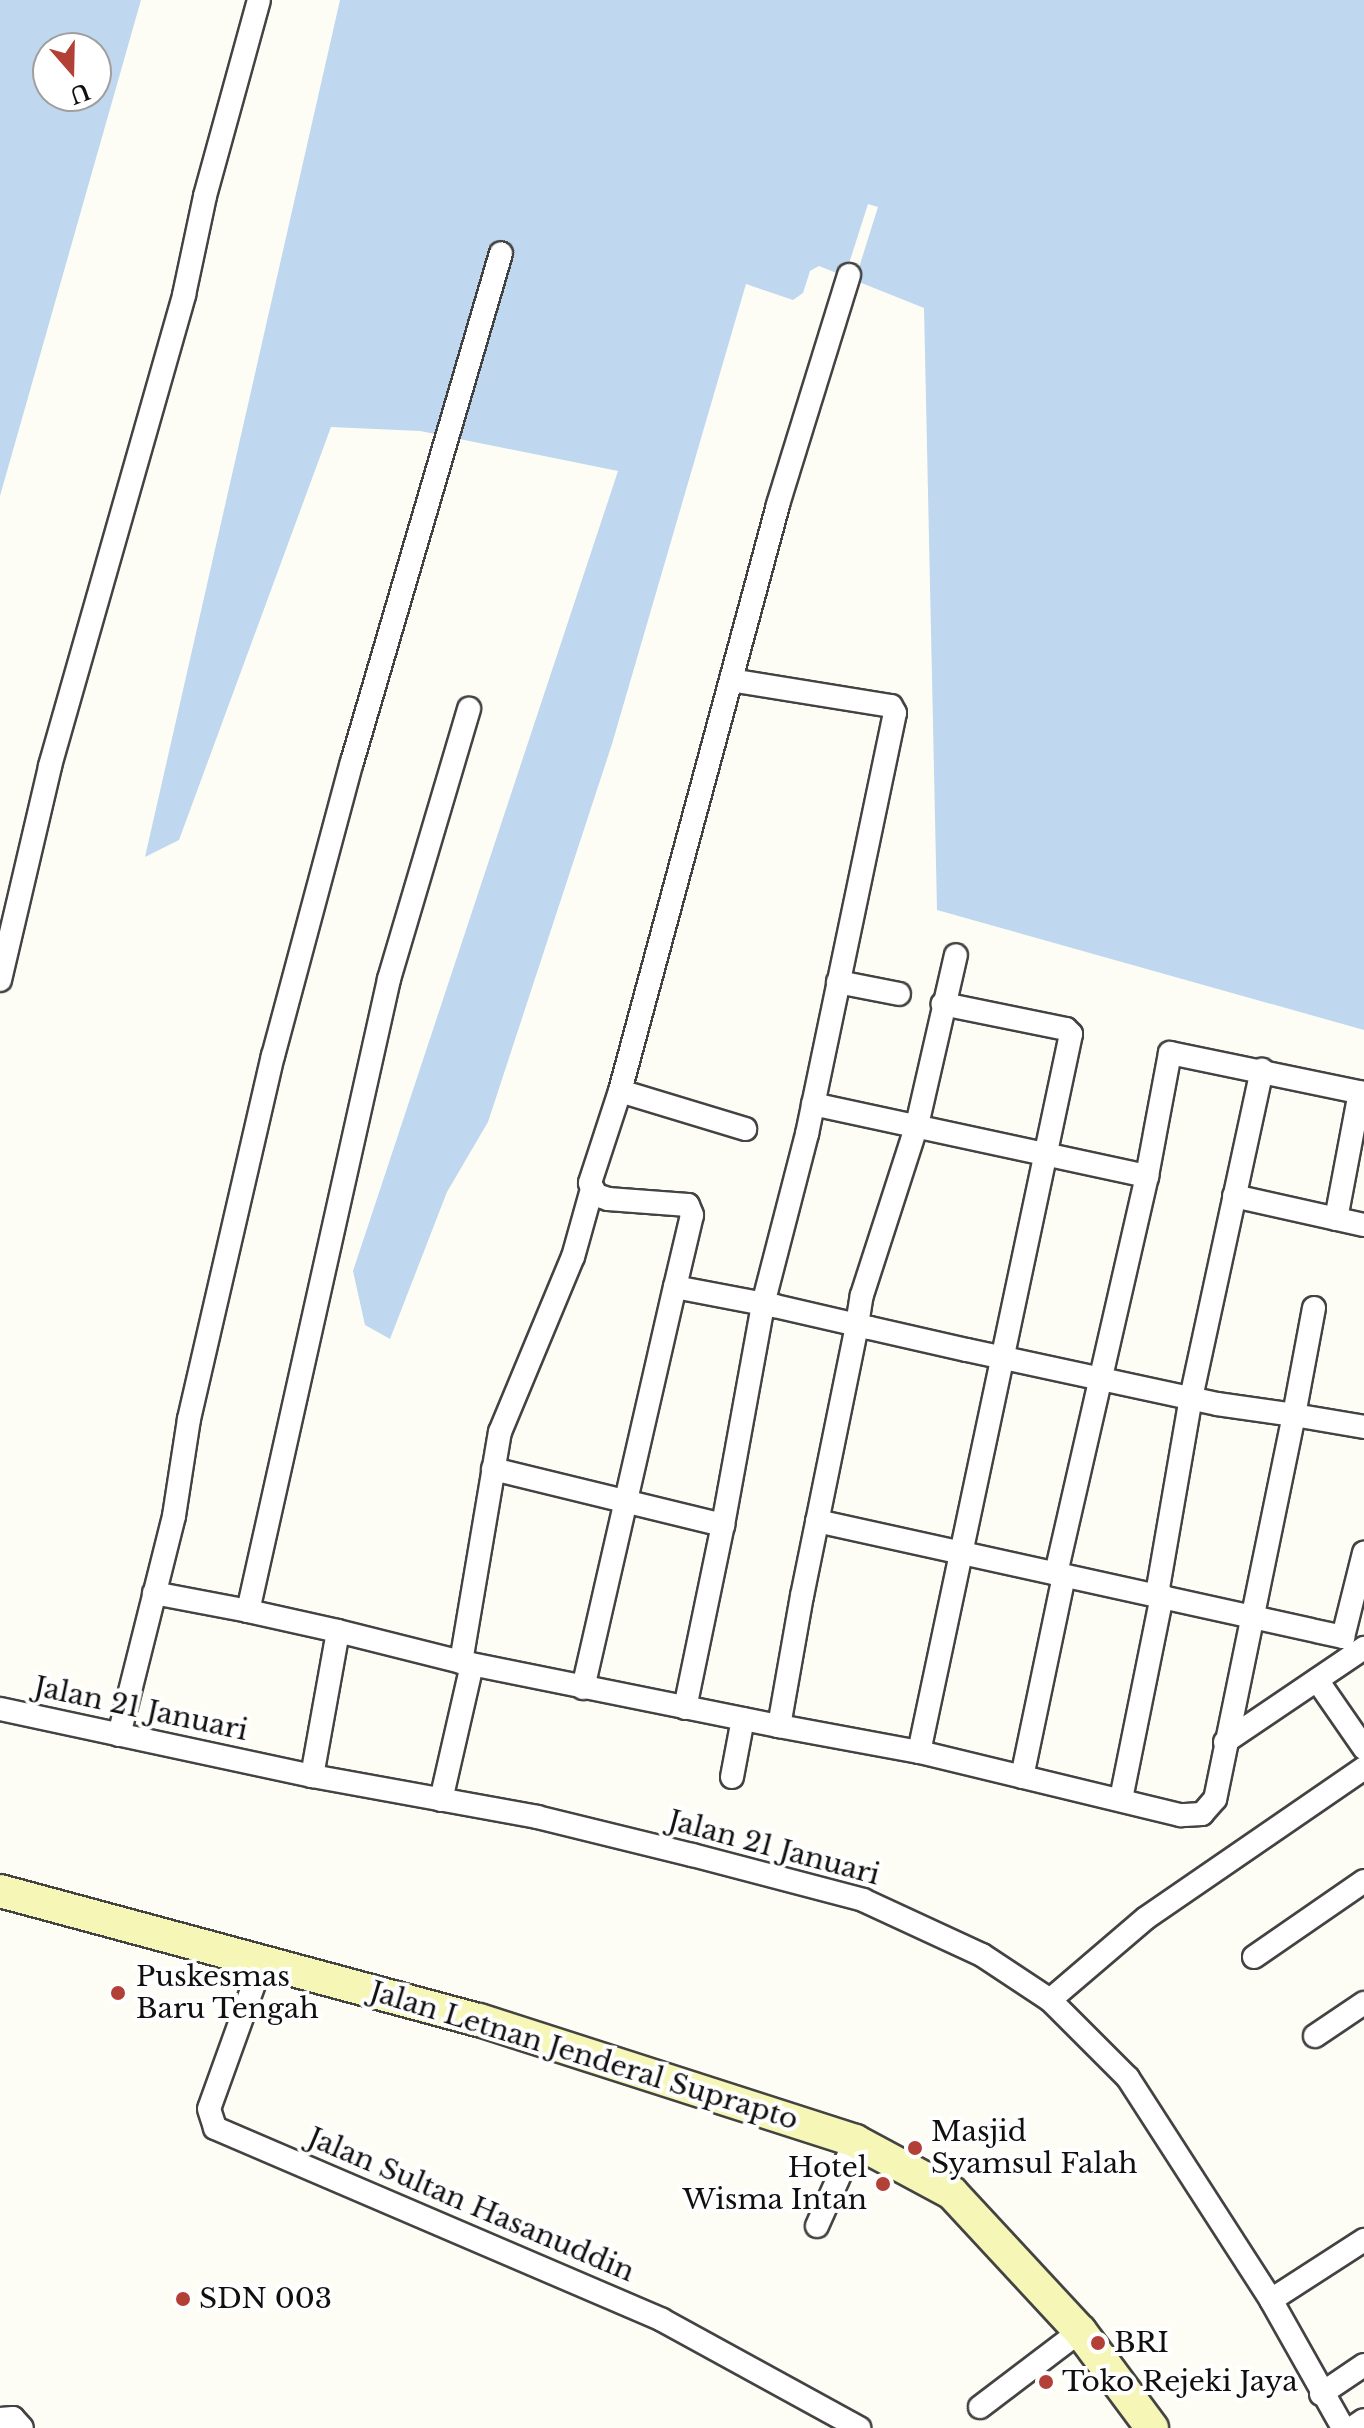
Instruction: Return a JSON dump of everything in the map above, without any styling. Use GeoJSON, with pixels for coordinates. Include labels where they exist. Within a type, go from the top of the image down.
{"type":"FeatureCollection","features":[{"type":"Feature","properties":{"kind":"main road","name":"Jalan Letnan Jenderal Suprapto"},"geometry":{"type":"LineString","coordinates":[[0,1891],[263,1959],[479,2020],[855,2141],[952,2193],[1080,2331],[1152,2428]]}},
{"type":"Feature","properties":{"kind":"street"},"geometry":{"type":"LineString","coordinates":[[0,980],[50,766],[180,310],[205,196],[259,0]]}},
{"type":"Feature","properties":{"kind":"street"},"geometry":{"type":"LineString","coordinates":[[119,1735],[154,1593],[273,1056],[352,762],[501,253]]}},
{"type":"Feature","properties":{"kind":"street"},"geometry":{"type":"LineString","coordinates":[[441,1800],[466,1663],[500,1432],[573,1257],[778,505],[849,275]]}},
{"type":"Feature","properties":{"kind":"street"},"geometry":{"type":"LineString","coordinates":[[685,1708],[723,1525],[763,1304],[813,1104],[895,713],[891,706],[731,680]]}},
{"type":"Feature","properties":{"kind":"street"},"geometry":{"type":"LineString","coordinates":[[248,1611],[389,979],[469,709]]}},
{"type":"Feature","properties":{"kind":"street"},"geometry":{"type":"LineString","coordinates":[[779,1726],[862,1295],[917,1125],[956,955]]}},
{"type":"Feature","properties":{"kind":"street"},"geometry":{"type":"LineString","coordinates":[[838,982],[899,994]]}},
{"type":"Feature","properties":{"kind":"street"},"geometry":{"type":"LineString","coordinates":[[919,1752],[1006,1357],[1070,1031],[943,1004]]}},
{"type":"Feature","properties":{"kind":"street"},"geometry":{"type":"LineString","coordinates":[[1022,1777],[1060,1575],[1147,1176],[1168,1055],[1177,1051],[1362,1092],[1336,1219]]}},
{"type":"Feature","properties":{"kind":"street"},"geometry":{"type":"LineString","coordinates":[[1121,1799],[1160,1594],[1191,1398],[1262,1070]]}},
{"type":"Feature","properties":{"kind":"street"},"geometry":{"type":"LineString","coordinates":[[620,1091],[745,1129]]}},
{"type":"Feature","properties":{"kind":"street"},"geometry":{"type":"LineString","coordinates":[[813,1104],[1147,1176]]}},
{"type":"Feature","properties":{"kind":"street"},"geometry":{"type":"LineString","coordinates":[[583,1688],[692,1215],[688,1205],[608,1199],[592,1189]]}},
{"type":"Feature","properties":{"kind":"street"},"geometry":{"type":"LineString","coordinates":[[1234,1196],[1364,1225]]}},
{"type":"Feature","properties":{"kind":"street"},"geometry":{"type":"LineString","coordinates":[[675,1287],[1191,1398],[1364,1427]]}},
{"type":"Feature","properties":{"kind":"street"},"geometry":{"type":"LineString","coordinates":[[154,1593],[248,1611],[583,1688],[919,1752],[1180,1815],[1202,1814],[1215,1799],[1252,1614],[1278,1509],[1314,1308]]}},
{"type":"Feature","properties":{"kind":"street"},"geometry":{"type":"LineString","coordinates":[[493,1469],[723,1525]]}},
{"type":"Feature","properties":{"kind":"street"},"geometry":{"type":"LineString","coordinates":[[817,1521],[1252,1614],[1343,1637],[1364,1553]]}},
{"type":"Feature","properties":{"kind":"street"},"geometry":{"type":"LineString","coordinates":[[312,1776],[338,1631]]}},
{"type":"Feature","properties":{"kind":"street"},"geometry":{"type":"LineString","coordinates":[[1225,1742],[1364,1648]]}},
{"type":"Feature","properties":{"kind":"street"},"geometry":{"type":"LineString","coordinates":[[1317,1680],[1364,1748]]}},
{"type":"Feature","properties":{"kind":"street","name":"Jalan 21 Januari"},"geometry":{"type":"LineString","coordinates":[[0,1709],[312,1776],[537,1817],[863,1900],[982,1955],[1050,2000],[1128,2078],[1271,2300],[1321,2394],[1343,2428]]}},
{"type":"Feature","properties":{"kind":"street"},"geometry":{"type":"LineString","coordinates":[[732,1777],[743,1719]]}},
{"type":"Feature","properties":{"kind":"street"},"geometry":{"type":"LineString","coordinates":[[1050,2000],[1146,1918],[1364,1768]]}},
{"type":"Feature","properties":{"kind":"street"},"geometry":{"type":"LineString","coordinates":[[1254,1957],[1364,1881]]}},
{"type":"Feature","properties":{"kind":"street","name":"Jalan Sultan Hasanuddin"},"geometry":{"type":"LineString","coordinates":[[263,1959],[209,2109],[215,2128],[662,2320],[859,2428]]}},
{"type":"Feature","properties":{"kind":"street"},"geometry":{"type":"LineString","coordinates":[[1315,2036],[1364,2003]]}},
{"type":"Feature","properties":{"kind":"street"},"geometry":{"type":"LineString","coordinates":[[817,2226],[855,2141]]}},
{"type":"Feature","properties":{"kind":"street"},"geometry":{"type":"LineString","coordinates":[[1271,2300],[1364,2240]]}},
{"type":"Feature","properties":{"kind":"street"},"geometry":{"type":"LineString","coordinates":[[980,2407],[1080,2331]]}},
{"type":"Feature","properties":{"kind":"street"},"geometry":{"type":"LineString","coordinates":[[1321,2394],[1364,2365]]}},
{"type":"Feature","properties":{"kind":"street"},"geometry":{"type":"LineString","coordinates":[[0,2419],[13,2418],[22,2428]]}},
{"type":"Feature","properties":{"kind":"street"},"geometry":{"type":"LineString","coordinates":[[1352,2428],[1364,2420]]}},
{"type":"Feature","properties":{"kind":"water"},"geometry":{"type":"Polygon","coordinates":[[[0,0],[141,0],[112,102],[112,32],[32,32],[32,112],[109,112],[0,496],[0,0]]]}},
{"type":"Feature","properties":{"kind":"water"},"geometry":{"type":"Polygon","coordinates":[[[340,0],[1364,0],[1364,1030],[937,910],[924,308],[819,266],[810,271],[803,293],[793,300],[746,284],[612,744],[488,1122],[447,1192],[390,1339],[365,1325],[353,1271],[618,471],[420,431],[331,427],[179,840],[145,857],[340,0]]]}},
{"type":"Feature","properties":{"kind":"pier"},"geometry":{"type":"Polygon","coordinates":[[[868,204],[878,207],[856,277],[846,273],[868,204]]]}},
{"type":"Feature","properties":{"kind":"place","name":"Puskesmas Baru Tengah"},"geometry":{"type":"Point","coordinates":[118,1993]}},
{"type":"Feature","properties":{"kind":"place","name":"Masjid Syamsul Falah"},"geometry":{"type":"Point","coordinates":[915,2148]}},
{"type":"Feature","properties":{"kind":"place","name":"Hotel Wisma Intan"},"geometry":{"type":"Point","coordinates":[883,2184]}},
{"type":"Feature","properties":{"kind":"place","name":"SDN 003"},"geometry":{"type":"Point","coordinates":[183,2299]}},
{"type":"Feature","properties":{"kind":"place","name":"BRI"},"geometry":{"type":"Point","coordinates":[1098,2343]}},
{"type":"Feature","properties":{"kind":"place","name":"Toko Rejeki Jaya"},"geometry":{"type":"Point","coordinates":[1046,2382]}}]}
